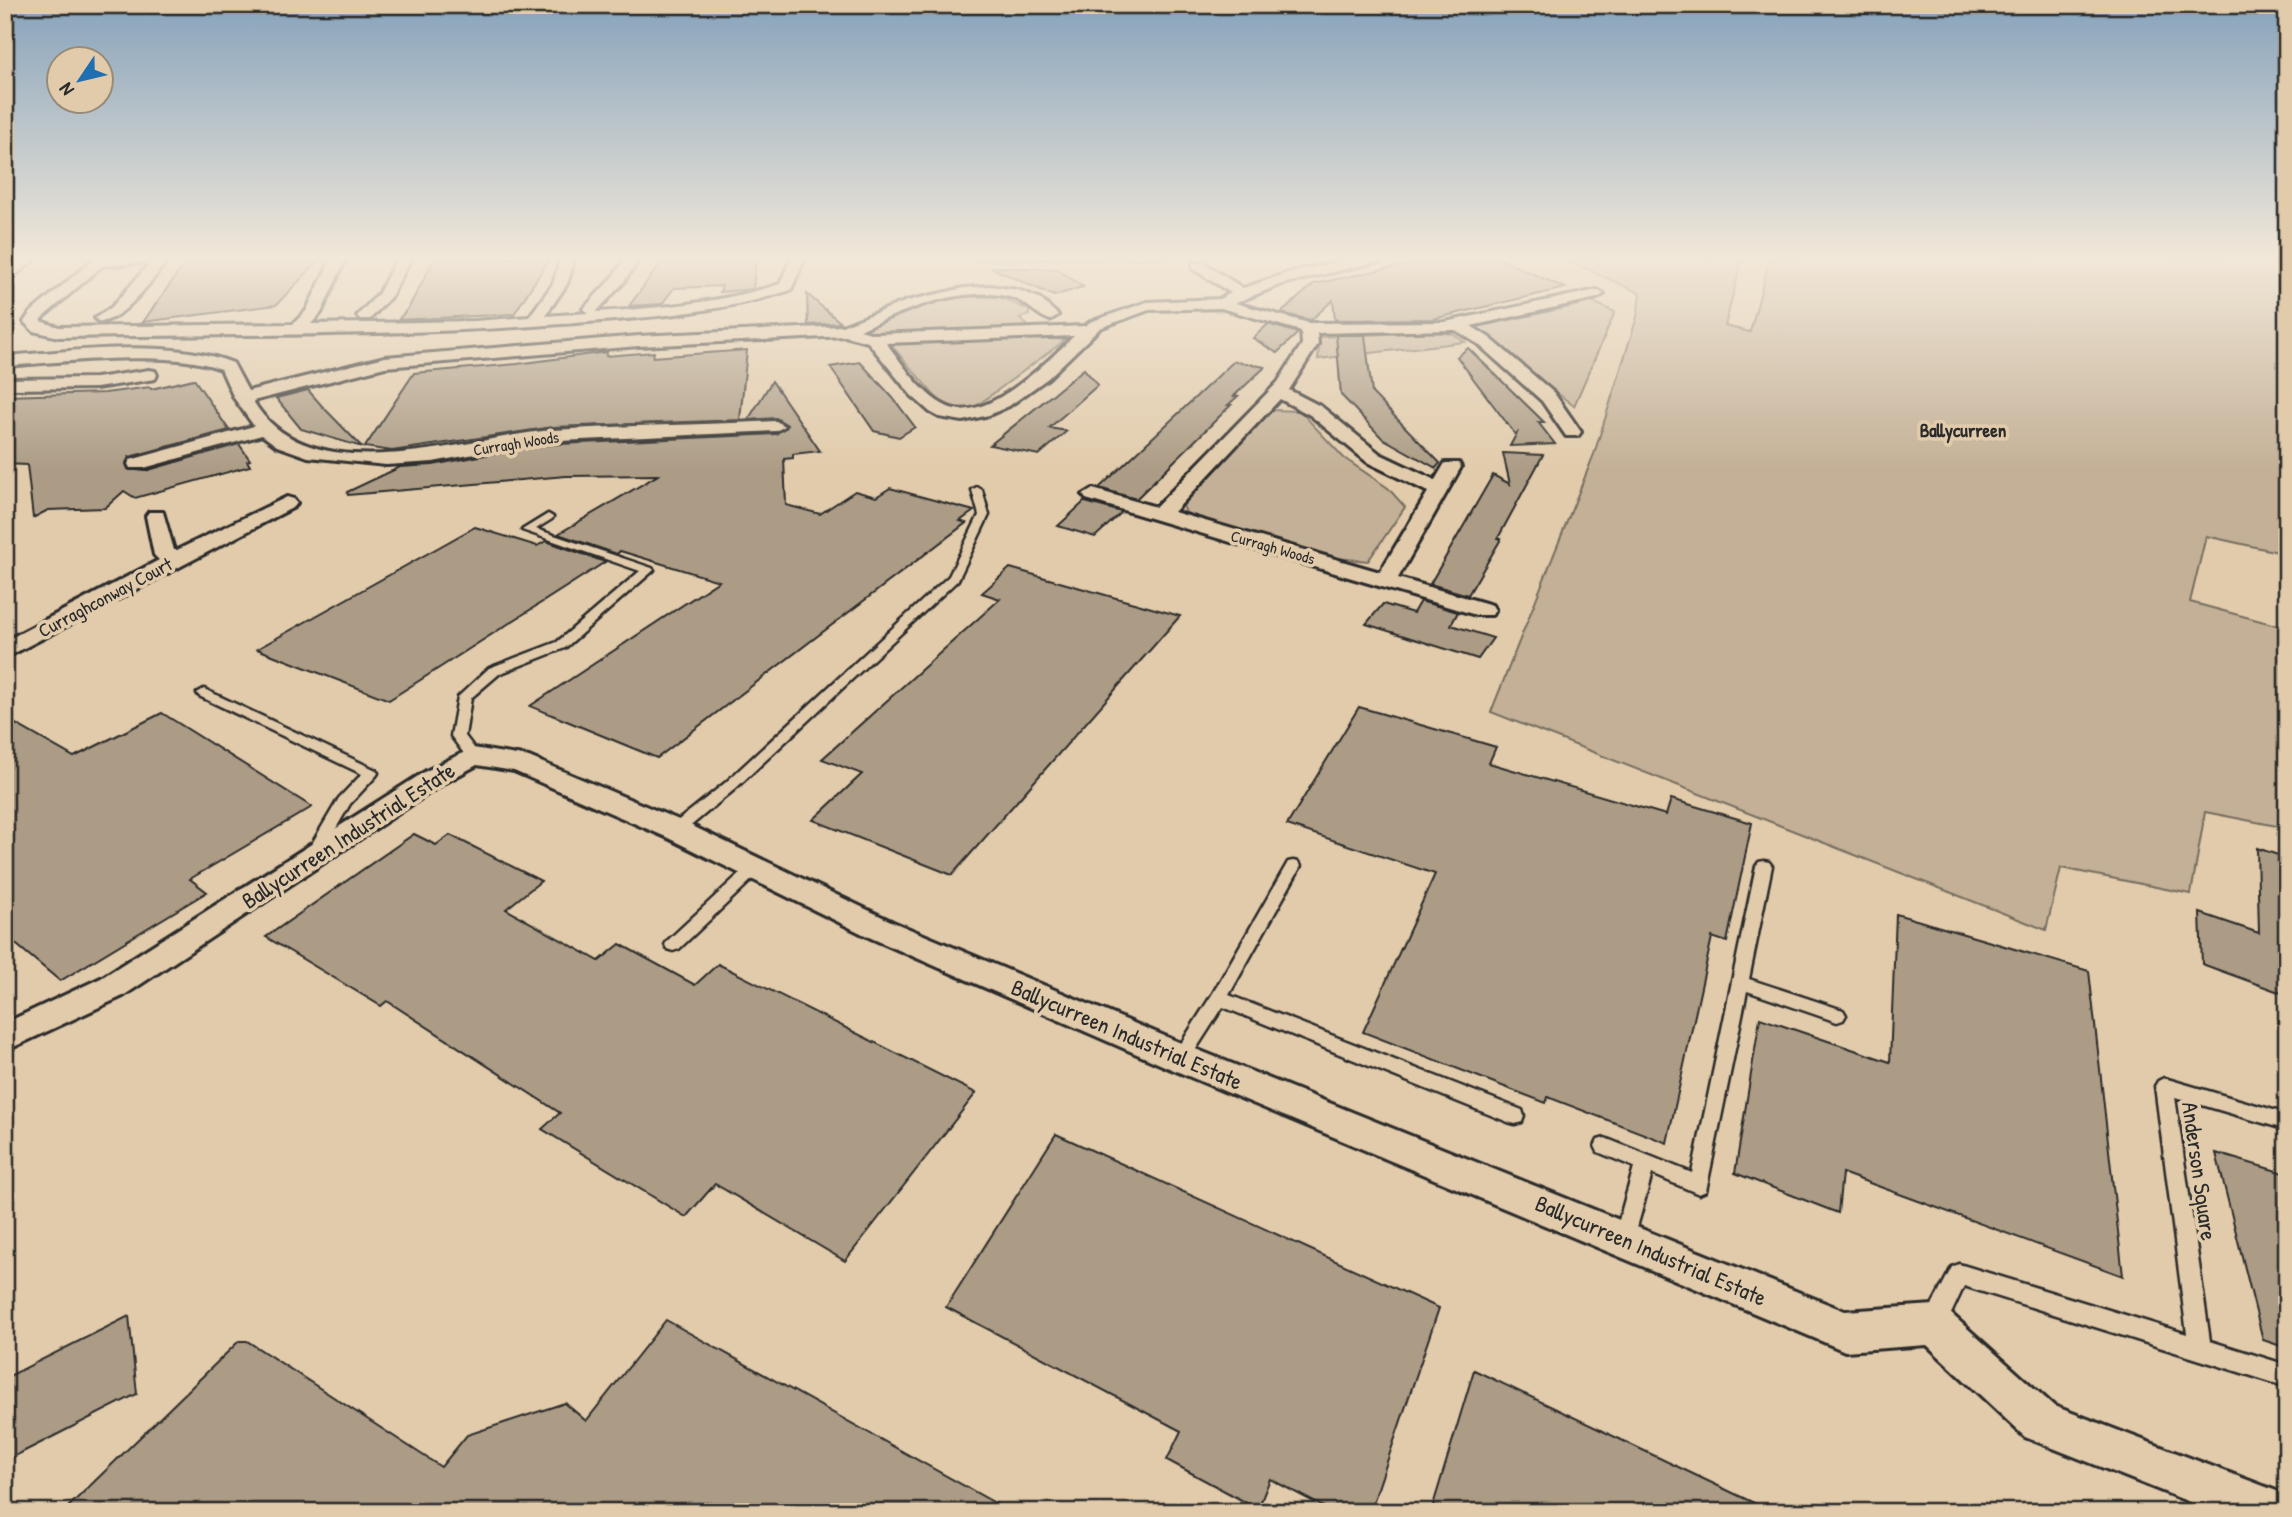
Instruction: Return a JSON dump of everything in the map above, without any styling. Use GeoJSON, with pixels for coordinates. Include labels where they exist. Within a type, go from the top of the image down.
{"type":"FeatureCollection","features":[{"type":"Feature","properties":{"kind":"street"},"geometry":{"type":"LineString","coordinates":[[42,329],[59,332],[213,329]]}},
{"type":"Feature","properties":{"kind":"street"},"geometry":{"type":"LineString","coordinates":[[243,398],[384,362],[639,341],[851,329]]}},
{"type":"Feature","properties":{"kind":"street"},"geometry":{"type":"LineString","coordinates":[[874,340],[930,403],[945,412],[967,416],[985,411],[1017,393],[1091,329]]}},
{"type":"Feature","properties":{"kind":"street"},"geometry":{"type":"LineString","coordinates":[[1161,513],[1279,392],[1310,345],[1309,329]]}},
{"type":"Feature","properties":{"kind":"street"},"geometry":{"type":"LineString","coordinates":[[1380,329],[1402,329]]}},
{"type":"Feature","properties":{"kind":"street"},"geometry":{"type":"LineString","coordinates":[[1464,329],[1484,341],[1548,397],[1572,432]]}},
{"type":"Feature","properties":{"kind":"street"},"geometry":{"type":"LineString","coordinates":[[845,331],[874,340],[1089,331]]}},
{"type":"Feature","properties":{"kind":"street","name":"Curragh Woods"},"geometry":{"type":"LineString","coordinates":[[5,360],[183,357],[220,362],[229,369],[243,398],[263,429],[298,448],[322,454],[399,460],[563,435],[776,426]]}},
{"type":"Feature","properties":{"kind":"street"},"geometry":{"type":"LineString","coordinates":[[8,385],[49,358]]}},
{"type":"Feature","properties":{"kind":"street"},"geometry":{"type":"LineString","coordinates":[[8,385],[68,386],[111,383],[149,375]]}},
{"type":"Feature","properties":{"kind":"street"},"geometry":{"type":"LineString","coordinates":[[1279,392],[1315,407],[1365,453],[1438,489]]}},
{"type":"Feature","properties":{"kind":"street"},"geometry":{"type":"LineString","coordinates":[[137,464],[263,429]]}},
{"type":"Feature","properties":{"kind":"street"},"geometry":{"type":"LineString","coordinates":[[1386,580],[1452,467]]}},
{"type":"Feature","properties":{"kind":"street","name":"Curragh Woods"},"geometry":{"type":"LineString","coordinates":[[1093,495],[1484,610]]}},
{"type":"Feature","properties":{"kind":"street","name":"Curraghconway Court"},"geometry":{"type":"LineString","coordinates":[[5,651],[287,503]]}},
{"type":"Feature","properties":{"kind":"street","name":"Curraghconway Court"},"geometry":{"type":"LineString","coordinates":[[156,516],[165,555],[180,557]]}},
{"type":"Feature","properties":{"kind":"street","name":"Ballycurreen Industrial Estate"},"geometry":{"type":"LineString","coordinates":[[5,1038],[112,987],[435,777],[473,756],[520,763],[676,830],[882,930],[1181,1058],[1845,1331],[1934,1325]]}},
{"type":"Feature","properties":{"kind":"street"},"geometry":{"type":"LineString","coordinates":[[1934,1325],[2040,1422],[2273,1512]]}},
{"type":"Feature","properties":{"kind":"lane"},"geometry":{"type":"LineString","coordinates":[[676,830],[730,786],[954,578],[984,515],[977,490]]}},
{"type":"Feature","properties":{"kind":"lane"},"geometry":{"type":"LineString","coordinates":[[473,756],[458,736],[465,697],[494,671],[561,645],[648,570],[527,530],[548,517]]}},
{"type":"Feature","properties":{"kind":"lane"},"geometry":{"type":"LineString","coordinates":[[204,693],[371,773],[344,801],[311,859]]}},
{"type":"Feature","properties":{"kind":"lane"},"geometry":{"type":"LineString","coordinates":[[1181,1058],[1219,999],[1293,866]]}},
{"type":"Feature","properties":{"kind":"lane"},"geometry":{"type":"LineString","coordinates":[[1605,1146],[1699,1185],[1764,866]]}},
{"type":"Feature","properties":{"kind":"lane"},"geometry":{"type":"LineString","coordinates":[[673,944],[755,868]]}},
{"type":"Feature","properties":{"kind":"lane"},"geometry":{"type":"LineString","coordinates":[[1739,982],[1837,1014]]}},
{"type":"Feature","properties":{"kind":"lane"},"geometry":{"type":"LineString","coordinates":[[1219,999],[1514,1116]]}},
{"type":"Feature","properties":{"kind":"lane","name":"Anderson Square"},"geometry":{"type":"LineString","coordinates":[[2200,1347],[2164,1086],[2287,1122]]}},
{"type":"Feature","properties":{"kind":"lane"},"geometry":{"type":"LineString","coordinates":[[1624,1238],[1645,1164]]}},
{"type":"Feature","properties":{"kind":"lane"},"geometry":{"type":"LineString","coordinates":[[1934,1325],[1959,1274],[2287,1376]]}},
{"type":"Feature","properties":{"kind":"shaded area"},"geometry":{"type":"Polygon","coordinates":[[[862,329],[1032,329],[1033,330],[873,336],[862,329]]]}},
{"type":"Feature","properties":{"kind":"shaded area"},"geometry":{"type":"Polygon","coordinates":[[[1474,329],[1608,329],[1574,406],[1474,329]]]}},
{"type":"Feature","properties":{"kind":"shaded area"},"geometry":{"type":"Polygon","coordinates":[[[1633,329],[1737,329],[1750,332],[1751,329],[2287,329],[2287,554],[2206,536],[2190,602],[2287,628],[2287,828],[2205,812],[2191,894],[2061,868],[2046,930],[1491,712],[1594,454],[1633,329]]]}},
{"type":"Feature","properties":{"kind":"shaded area"},"geometry":{"type":"Polygon","coordinates":[[[1432,332],[1453,334],[1465,342],[1318,359],[1320,337],[1432,332]]]}},
{"type":"Feature","properties":{"kind":"shaded area"},"geometry":{"type":"Polygon","coordinates":[[[1045,338],[1065,340],[975,407],[962,411],[945,408],[892,346],[901,342],[1045,338]]]}},
{"type":"Feature","properties":{"kind":"shaded area"},"geometry":{"type":"Polygon","coordinates":[[[1272,410],[1300,411],[1344,458],[1388,488],[1405,507],[1368,561],[1325,557],[1186,513],[1181,501],[1272,410]]]}},
{"type":"Feature","properties":{"kind":"building"},"geometry":{"type":"Polygon","coordinates":[[[1263,329],[1284,329],[1298,333],[1277,353],[1253,338],[1263,329]]]}},
{"type":"Feature","properties":{"kind":"building"},"geometry":{"type":"Polygon","coordinates":[[[1336,335],[1365,335],[1372,393],[1440,463],[1436,468],[1382,438],[1341,395],[1336,335]]]}},
{"type":"Feature","properties":{"kind":"building"},"geometry":{"type":"Polygon","coordinates":[[[1468,348],[1544,422],[1538,422],[1555,444],[1510,446],[1517,433],[1515,434],[1457,357],[1468,348]]]}},
{"type":"Feature","properties":{"kind":"building"},"geometry":{"type":"Polygon","coordinates":[[[747,350],[740,420],[553,427],[392,451],[365,447],[414,373],[517,364],[607,352],[606,356],[654,352],[653,357],[747,350]]]}},
{"type":"Feature","properties":{"kind":"building"},"geometry":{"type":"Polygon","coordinates":[[[1234,361],[1265,367],[1234,396],[1238,396],[1228,405],[1231,405],[1136,499],[1099,488],[1234,361]]]}},
{"type":"Feature","properties":{"kind":"building"},"geometry":{"type":"Polygon","coordinates":[[[860,362],[915,427],[899,437],[874,431],[830,367],[860,362]]]}},
{"type":"Feature","properties":{"kind":"building"},"geometry":{"type":"Polygon","coordinates":[[[1084,369],[1098,385],[1049,428],[1067,431],[1039,455],[990,445],[1084,369]]]}},
{"type":"Feature","properties":{"kind":"building"},"geometry":{"type":"Polygon","coordinates":[[[194,379],[229,430],[129,457],[126,463],[128,469],[145,471],[239,444],[250,460],[247,461],[250,466],[135,498],[124,491],[105,508],[48,510],[33,518],[27,465],[5,464],[5,396],[151,389],[194,379]]]}},
{"type":"Feature","properties":{"kind":"building"},"geometry":{"type":"Polygon","coordinates":[[[772,381],[820,451],[793,454],[793,458],[784,459],[786,505],[820,514],[855,491],[876,497],[890,488],[974,511],[960,521],[966,523],[657,758],[530,706],[719,581],[620,551],[617,554],[558,534],[658,475],[566,476],[348,495],[347,492],[400,467],[433,465],[538,445],[776,434],[787,425],[776,418],[748,420],[772,381]]]}},
{"type":"Feature","properties":{"kind":"building"},"geometry":{"type":"Polygon","coordinates":[[[308,390],[362,447],[301,429],[276,398],[308,390]]]}},
{"type":"Feature","properties":{"kind":"building"},"geometry":{"type":"Polygon","coordinates":[[[1503,453],[1543,455],[1498,538],[1501,539],[1468,595],[1430,584],[1493,475],[1510,484],[1503,453]]]}},
{"type":"Feature","properties":{"kind":"building"},"geometry":{"type":"Polygon","coordinates":[[[1085,501],[1122,512],[1095,537],[1058,526],[1085,501]]]}},
{"type":"Feature","properties":{"kind":"building"},"geometry":{"type":"Polygon","coordinates":[[[475,527],[537,546],[546,541],[605,562],[389,700],[257,649],[475,527]]]}},
{"type":"Feature","properties":{"kind":"building"},"geometry":{"type":"Polygon","coordinates":[[[1010,568],[1180,616],[952,875],[813,820],[862,774],[822,759],[1000,599],[982,593],[1010,568]]]}},
{"type":"Feature","properties":{"kind":"building"},"geometry":{"type":"Polygon","coordinates":[[[1420,601],[1458,612],[1451,625],[1493,638],[1478,659],[1366,624],[1383,604],[1413,613],[1420,601]]]}},
{"type":"Feature","properties":{"kind":"building"},"geometry":{"type":"Polygon","coordinates":[[[1359,707],[1496,747],[1489,763],[1666,815],[1671,799],[1752,823],[1727,942],[1712,937],[1667,1143],[1548,1097],[1546,1103],[1363,1032],[1435,874],[1287,825],[1359,707]]]}},
{"type":"Feature","properties":{"kind":"building"},"geometry":{"type":"Polygon","coordinates":[[[162,713],[312,807],[190,879],[207,892],[60,981],[5,935],[5,718],[74,757],[162,713]]]}},
{"type":"Feature","properties":{"kind":"building"},"geometry":{"type":"Polygon","coordinates":[[[414,834],[436,845],[450,835],[541,881],[506,909],[599,961],[620,944],[695,985],[718,964],[976,1093],[845,1261],[715,1184],[686,1217],[542,1129],[560,1113],[387,1001],[381,1006],[266,937],[414,834]]]}},
{"type":"Feature","properties":{"kind":"building"},"geometry":{"type":"Polygon","coordinates":[[[2257,848],[2287,858],[2287,995],[2202,964],[2200,913],[2259,933],[2257,848]]]}},
{"type":"Feature","properties":{"kind":"building"},"geometry":{"type":"Polygon","coordinates":[[[1896,914],[2089,971],[2123,1276],[1842,1173],[1838,1213],[1735,1173],[1760,1018],[1890,1062],[1896,914]]]}},
{"type":"Feature","properties":{"kind":"building"},"geometry":{"type":"Polygon","coordinates":[[[1056,1134],[1439,1308],[1370,1512],[1333,1512],[1270,1479],[1258,1509],[1167,1460],[1181,1431],[946,1307],[1056,1134]]]}},
{"type":"Feature","properties":{"kind":"building"},"geometry":{"type":"Polygon","coordinates":[[[2216,1153],[2287,1174],[2287,1348],[2263,1340],[2216,1153]]]}},
{"type":"Feature","properties":{"kind":"building"},"geometry":{"type":"Polygon","coordinates":[[[129,1316],[137,1394],[5,1461],[5,1378],[129,1316]]]}},
{"type":"Feature","properties":{"kind":"building"},"geometry":{"type":"Polygon","coordinates":[[[666,1320],[1011,1512],[63,1512],[239,1341],[247,1341],[441,1467],[467,1435],[565,1403],[586,1421],[666,1320]]]}},
{"type":"Feature","properties":{"kind":"building"},"geometry":{"type":"Polygon","coordinates":[[[1474,1370],[1773,1512],[1431,1512],[1474,1370]]]}},
{"type":"Feature","properties":{"kind":"district","name":"Ballycurreen"},"geometry":{"type":"Point","coordinates":[1963,430]}}]}
